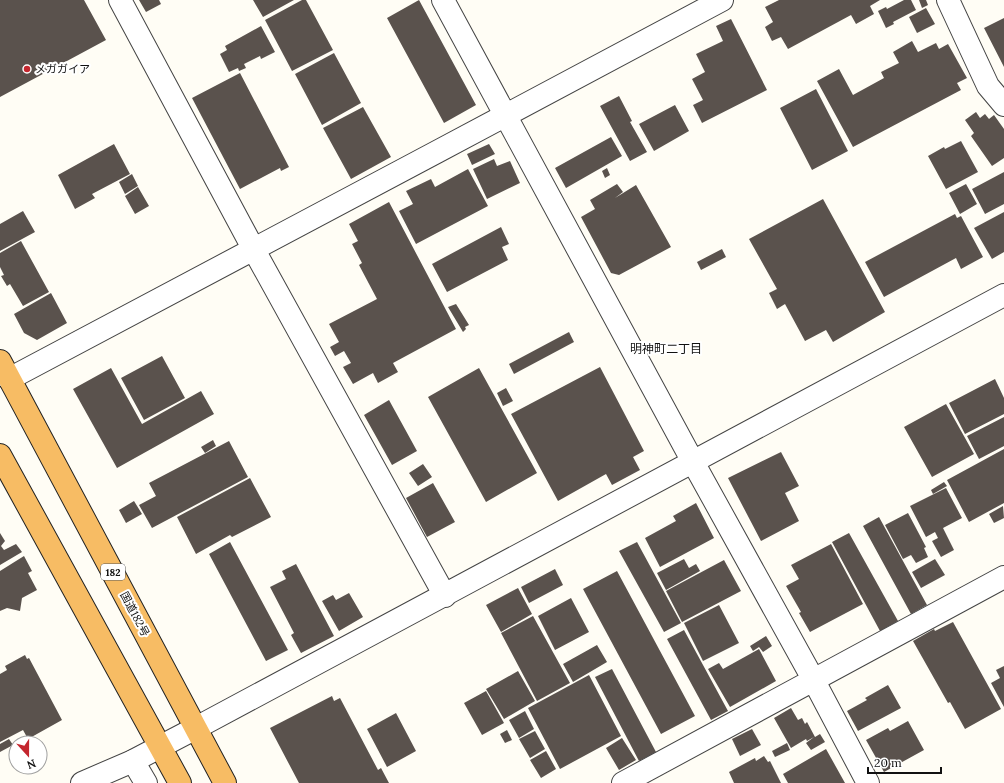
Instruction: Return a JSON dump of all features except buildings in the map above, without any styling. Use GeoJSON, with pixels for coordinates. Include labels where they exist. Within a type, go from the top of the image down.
{"type":"FeatureCollection","features":[{"type":"Feature","properties":{"kind":"highway","name":"国道182号"},"geometry":{"type":"LineString","coordinates":[[5,370],[225,783]]}},
{"type":"Feature","properties":{"kind":"highway"},"geometry":{"type":"LineString","coordinates":[[0,455],[180,783]]}},
{"type":"Feature","properties":{"kind":"street"},"geometry":{"type":"LineString","coordinates":[[120,0],[254,250],[445,596]]}},
{"type":"Feature","properties":{"kind":"street"},"geometry":{"type":"LineString","coordinates":[[443,0],[693,462],[813,679],[868,783]]}},
{"type":"Feature","properties":{"kind":"street"},"geometry":{"type":"LineString","coordinates":[[5,370],[254,250],[506,114],[722,0]]}},
{"type":"Feature","properties":{"kind":"street"},"geometry":{"type":"LineString","coordinates":[[948,0],[988,86],[1004,105]]}},
{"type":"Feature","properties":{"kind":"street"},"geometry":{"type":"LineString","coordinates":[[82,783],[133,761],[196,728],[1004,296]]}},
{"type":"Feature","properties":{"kind":"street"},"geometry":{"type":"LineString","coordinates":[[623,783],[1004,577]]}},
{"type":"Feature","properties":{"kind":"street"},"geometry":{"type":"LineString","coordinates":[[133,761],[146,783]]}},
{"type":"Feature","properties":{"kind":"place","name":"メガガイア"},"geometry":{"type":"Point","coordinates":[27,69]}},
{"type":"Feature","properties":{"kind":"district","name":"明神町二丁目"},"geometry":{"type":"Point","coordinates":[666,349]}}]}
